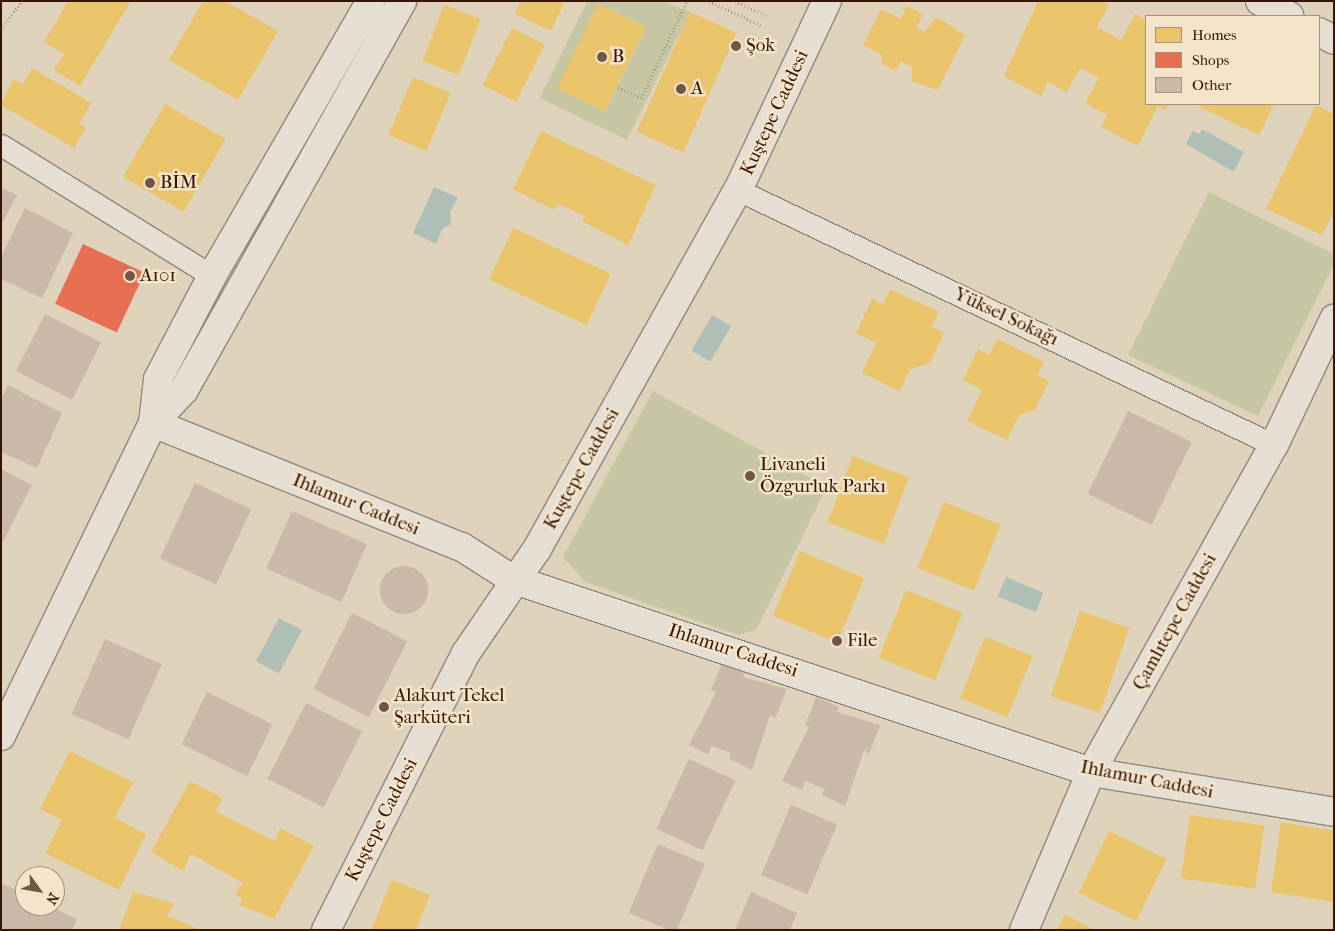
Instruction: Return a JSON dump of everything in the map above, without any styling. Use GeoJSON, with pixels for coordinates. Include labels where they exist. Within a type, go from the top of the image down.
{"type":"FeatureCollection","features":[{"type":"Feature","properties":{"kind":"street"},"geometry":{"type":"LineString","coordinates":[[153,423],[158,379],[212,276],[371,1]]}},
{"type":"Feature","properties":{"kind":"street"},"geometry":{"type":"LineString","coordinates":[[1,736],[153,423],[184,390],[402,1]]}},
{"type":"Feature","properties":{"kind":"street","name":"Kuştepe Caddesi"},"geometry":{"type":"LineString","coordinates":[[326,930],[466,653],[512,579],[537,549],[738,190],[827,1]]}},
{"type":"Feature","properties":{"kind":"street"},"geometry":{"type":"LineString","coordinates":[[1260,1],[1287,15]]}},
{"type":"Feature","properties":{"kind":"street"},"geometry":{"type":"LineString","coordinates":[[1320,33],[1334,40]]}},
{"type":"Feature","properties":{"kind":"street"},"geometry":{"type":"LineString","coordinates":[[1,145],[212,276],[240,290]]}},
{"type":"Feature","properties":{"kind":"street","name":"Yüksel Sokağı"},"geometry":{"type":"LineString","coordinates":[[738,190],[1274,445]]}},
{"type":"Feature","properties":{"kind":"street","name":"Çamlıtepe Caddesi"},"geometry":{"type":"LineString","coordinates":[[1024,930],[1091,772],[1274,445],[1334,319]]}},
{"type":"Feature","properties":{"kind":"street","name":"Ihlamur Caddesi"},"geometry":{"type":"LineString","coordinates":[[153,423],[462,547],[512,579],[1091,772],[1334,812]]}},
{"type":"Feature","properties":{"kind":"path"},"geometry":{"type":"LineString","coordinates":[[1,29],[22,1]]}},
{"type":"Feature","properties":{"kind":"path"},"geometry":{"type":"LineString","coordinates":[[618,87],[640,98],[687,1]]}},
{"type":"Feature","properties":{"kind":"path"},"geometry":{"type":"LineString","coordinates":[[709,1],[762,26]]}},
{"type":"Feature","properties":{"kind":"path"},"geometry":{"type":"LineString","coordinates":[[735,1],[767,16]]}},
{"type":"Feature","properties":{"kind":"path"},"geometry":{"type":"LineString","coordinates":[[666,45],[672,47]]}},
{"type":"Feature","properties":{"kind":"green space"},"geometry":{"type":"Polygon","coordinates":[[[587,1],[662,1],[690,12],[627,140],[540,98],[587,1]],[[598,4],[605,112],[646,27],[598,4]]]}},
{"type":"Feature","properties":{"kind":"green space"},"geometry":{"type":"Polygon","coordinates":[[[1209,192],[1334,254],[1334,264],[1258,416],[1128,355],[1209,192]]]}},
{"type":"Feature","properties":{"kind":"green space"},"geometry":{"type":"Polygon","coordinates":[[[653,391],[827,487],[756,630],[738,635],[585,582],[563,557],[653,391]]]}},
{"type":"Feature","properties":{"kind":"shaded area"},"geometry":{"type":"Polygon","coordinates":[[[1202,129],[1244,152],[1234,172],[1186,144],[1193,131],[1199,134],[1202,129]]]}},
{"type":"Feature","properties":{"kind":"shaded area"},"geometry":{"type":"Polygon","coordinates":[[[434,187],[458,198],[450,212],[451,224],[442,229],[436,244],[413,233],[434,187]]]}},
{"type":"Feature","properties":{"kind":"shaded area"},"geometry":{"type":"Polygon","coordinates":[[[712,315],[731,326],[711,362],[692,351],[712,315]]]}},
{"type":"Feature","properties":{"kind":"shaded area"},"geometry":{"type":"Polygon","coordinates":[[[1006,577],[1044,593],[1036,612],[998,596],[1006,577]]]}},
{"type":"Feature","properties":{"kind":"shaded area"},"geometry":{"type":"Polygon","coordinates":[[[279,618],[302,630],[279,673],[256,661],[279,618]]]}},
{"type":"Feature","properties":{"kind":"building: Homes"},"geometry":{"type":"Polygon","coordinates":[[[68,1],[131,1],[80,86],[54,70],[64,54],[44,42],[68,1]]]}},
{"type":"Feature","properties":{"kind":"building: Homes"},"geometry":{"type":"Polygon","coordinates":[[[203,1],[225,1],[278,31],[238,100],[169,60],[203,1]]]}},
{"type":"Feature","properties":{"kind":"building: Homes"},"geometry":{"type":"Polygon","coordinates":[[[521,1],[565,1],[551,31],[515,14],[521,1]]]}},
{"type":"Feature","properties":{"kind":"building: Homes"},"geometry":{"type":"Polygon","coordinates":[[[1038,1],[1102,1],[1109,5],[1097,27],[1121,40],[1135,14],[1145,19],[1145,105],[1168,105],[1165,110],[1158,106],[1138,146],[1101,127],[1107,115],[1085,103],[1099,78],[1080,68],[1067,92],[1048,82],[1041,96],[1004,76],[1038,1]]]}},
{"type":"Feature","properties":{"kind":"building: Homes","name":"B"},"geometry":{"type":"Polygon","coordinates":[[[598,4],[646,27],[604,112],[557,88],[598,4]]]}},
{"type":"Feature","properties":{"kind":"building: Homes"},"geometry":{"type":"Polygon","coordinates":[[[444,5],[480,19],[459,75],[422,61],[444,5]]]}},
{"type":"Feature","properties":{"kind":"building: Homes"},"geometry":{"type":"Polygon","coordinates":[[[907,6],[923,14],[916,28],[924,32],[937,17],[965,35],[938,90],[912,81],[912,67],[900,61],[896,71],[882,64],[881,54],[863,45],[881,9],[901,19],[907,6]]]}},
{"type":"Feature","properties":{"kind":"building: Homes","name":"A"},"geometry":{"type":"Polygon","coordinates":[[[690,12],[737,33],[683,152],[637,132],[690,12]]]}},
{"type":"Feature","properties":{"kind":"building: Homes"},"geometry":{"type":"Polygon","coordinates":[[[512,28],[545,45],[516,102],[483,85],[512,28]]]}},
{"type":"Feature","properties":{"kind":"building: Homes"},"geometry":{"type":"Polygon","coordinates":[[[32,68],[91,103],[79,124],[86,128],[74,148],[1,105],[13,79],[23,84],[32,68]]]}},
{"type":"Feature","properties":{"kind":"building: Homes"},"geometry":{"type":"Polygon","coordinates":[[[413,77],[451,93],[426,151],[388,135],[413,77]]]}},
{"type":"Feature","properties":{"kind":"building: Homes"},"geometry":{"type":"Polygon","coordinates":[[[165,104],[226,139],[184,212],[123,177],[165,104]]]}},
{"type":"Feature","properties":{"kind":"building: Homes"},"geometry":{"type":"Polygon","coordinates":[[[1200,105],[1274,105],[1259,135],[1199,107],[1200,105]]]}},
{"type":"Feature","properties":{"kind":"building: Homes"},"geometry":{"type":"Polygon","coordinates":[[[1316,105],[1334,114],[1334,211],[1322,235],[1266,209],[1316,105]]]}},
{"type":"Feature","properties":{"kind":"building: Homes"},"geometry":{"type":"Polygon","coordinates":[[[541,131],[656,185],[628,245],[582,221],[585,216],[558,204],[554,210],[513,189],[541,131]]]}},
{"type":"Feature","properties":{"kind":"building: Homes"},"geometry":{"type":"Polygon","coordinates":[[[513,228],[611,274],[587,325],[489,280],[513,228]]]}},
{"type":"Feature","properties":{"kind":"building: Homes"},"geometry":{"type":"Polygon","coordinates":[[[890,289],[939,312],[932,327],[944,333],[930,363],[910,369],[900,391],[862,373],[876,343],[856,333],[872,299],[883,305],[890,289]]]}},
{"type":"Feature","properties":{"kind":"building: Homes"},"geometry":{"type":"Polygon","coordinates":[[[997,339],[1044,362],[1037,375],[1049,381],[1035,410],[1019,415],[1007,440],[967,421],[982,390],[963,380],[978,349],[989,355],[997,339]]]}},
{"type":"Feature","properties":{"kind":"building: Homes"},"geometry":{"type":"Polygon","coordinates":[[[853,456],[909,478],[884,544],[828,522],[853,456]]]}},
{"type":"Feature","properties":{"kind":"building: Homes"},"geometry":{"type":"Polygon","coordinates":[[[944,502],[1001,525],[974,591],[917,568],[944,502]]]}},
{"type":"Feature","properties":{"kind":"building: Homes"},"geometry":{"type":"Polygon","coordinates":[[[800,551],[864,578],[837,643],[773,615],[800,551]]]}},
{"type":"Feature","properties":{"kind":"building: Homes"},"geometry":{"type":"Polygon","coordinates":[[[906,590],[963,613],[935,681],[879,658],[906,590]]]}},
{"type":"Feature","properties":{"kind":"building: Homes"},"geometry":{"type":"Polygon","coordinates":[[[1080,611],[1129,628],[1100,713],[1051,696],[1080,611]]]}},
{"type":"Feature","properties":{"kind":"building: Homes"},"geometry":{"type":"Polygon","coordinates":[[[985,637],[1032,656],[1008,717],[960,698],[985,637]]]}},
{"type":"Feature","properties":{"kind":"building: Homes"},"geometry":{"type":"Polygon","coordinates":[[[70,751],[133,782],[115,818],[146,834],[119,890],[45,853],[62,820],[40,809],[70,751]]]}},
{"type":"Feature","properties":{"kind":"building: Homes"},"geometry":{"type":"Polygon","coordinates":[[[190,781],[223,798],[215,811],[275,841],[280,828],[314,846],[274,919],[240,905],[243,900],[235,895],[243,883],[191,854],[183,871],[151,852],[190,781]]]}},
{"type":"Feature","properties":{"kind":"building: Homes"},"geometry":{"type":"Polygon","coordinates":[[[1190,815],[1264,825],[1255,889],[1181,878],[1190,815]]]}},
{"type":"Feature","properties":{"kind":"building: Homes"},"geometry":{"type":"Polygon","coordinates":[[[1281,822],[1334,831],[1334,902],[1271,892],[1281,822]]]}},
{"type":"Feature","properties":{"kind":"building: Homes"},"geometry":{"type":"Polygon","coordinates":[[[1109,831],[1167,859],[1136,921],[1079,893],[1109,831]]]}},
{"type":"Feature","properties":{"kind":"building: Homes"},"geometry":{"type":"Polygon","coordinates":[[[392,880],[430,895],[416,930],[371,930],[392,880]]]}},
{"type":"Feature","properties":{"kind":"building: Homes"},"geometry":{"type":"Polygon","coordinates":[[[133,892],[174,903],[167,916],[201,930],[119,930],[133,892]]]}},
{"type":"Feature","properties":{"kind":"building: Homes"},"geometry":{"type":"Polygon","coordinates":[[[1065,914],[1094,930],[1057,930],[1065,914]]]}},
{"type":"Feature","properties":{"kind":"building: Shops"},"geometry":{"type":"Polygon","coordinates":[[[83,244],[145,273],[117,333],[55,304],[83,244]]]}},
{"type":"Feature","properties":{"kind":"building: Other"},"geometry":{"type":"Polygon","coordinates":[[[1,188],[17,195],[1,226],[1,188]]]}},
{"type":"Feature","properties":{"kind":"building: Other"},"geometry":{"type":"Polygon","coordinates":[[[25,208],[73,233],[42,298],[1,279],[1,257],[25,208]]]}},
{"type":"Feature","properties":{"kind":"building: Other"},"geometry":{"type":"Polygon","coordinates":[[[45,314],[101,343],[72,400],[16,371],[45,314]]]}},
{"type":"Feature","properties":{"kind":"building: Other"},"geometry":{"type":"Polygon","coordinates":[[[8,385],[62,413],[37,468],[1,452],[1,400],[8,385]]]}},
{"type":"Feature","properties":{"kind":"building: Other"},"geometry":{"type":"Polygon","coordinates":[[[1128,411],[1192,442],[1151,525],[1088,494],[1128,411]]]}},
{"type":"Feature","properties":{"kind":"building: Other"},"geometry":{"type":"Polygon","coordinates":[[[1,469],[32,485],[3,542],[1,542],[1,469]]]}},
{"type":"Feature","properties":{"kind":"building: Other"},"geometry":{"type":"Polygon","coordinates":[[[195,483],[251,509],[216,584],[160,558],[195,483]]]}},
{"type":"Feature","properties":{"kind":"building: Other"},"geometry":{"type":"Polygon","coordinates":[[[292,511],[367,544],[341,602],[266,569],[292,511]]]}},
{"type":"Feature","properties":{"kind":"building: Other"},"geometry":{"type":"Polygon","coordinates":[[[404,566],[413,568],[421,573],[426,581],[428,590],[426,599],[421,607],[413,612],[404,614],[395,612],[387,607],[382,599],[380,590],[382,581],[387,573],[395,568],[404,566]]]}},
{"type":"Feature","properties":{"kind":"building: Other"},"geometry":{"type":"Polygon","coordinates":[[[352,613],[407,641],[369,717],[313,689],[352,613]]]}},
{"type":"Feature","properties":{"kind":"building: Other"},"geometry":{"type":"Polygon","coordinates":[[[105,639],[162,664],[128,739],[72,714],[105,639]]]}},
{"type":"Feature","properties":{"kind":"building: Other"},"geometry":{"type":"Polygon","coordinates":[[[723,661],[745,672],[743,677],[787,689],[775,718],[770,715],[752,770],[729,759],[731,753],[712,746],[708,754],[689,745],[716,692],[711,690],[723,661]]]}},
{"type":"Feature","properties":{"kind":"building: Other"},"geometry":{"type":"Polygon","coordinates":[[[207,692],[273,724],[247,776],[182,744],[207,692]]]}},
{"type":"Feature","properties":{"kind":"building: Other"},"geometry":{"type":"Polygon","coordinates":[[[816,697],[839,707],[837,712],[880,725],[869,754],[864,750],[845,806],[822,795],[825,789],[805,781],[802,790],[782,781],[809,727],[805,725],[816,697]]]}},
{"type":"Feature","properties":{"kind":"building: Other"},"geometry":{"type":"Polygon","coordinates":[[[306,703],[362,732],[324,807],[267,779],[306,703]]]}},
{"type":"Feature","properties":{"kind":"building: Other"},"geometry":{"type":"Polygon","coordinates":[[[689,759],[735,781],[703,850],[656,829],[689,759]]]}},
{"type":"Feature","properties":{"kind":"building: Other"},"geometry":{"type":"Polygon","coordinates":[[[791,805],[837,825],[807,894],[761,875],[791,805]]]}},
{"type":"Feature","properties":{"kind":"building: Other"},"geometry":{"type":"Polygon","coordinates":[[[658,844],[705,864],[677,930],[669,930],[629,913],[658,844]]]}},
{"type":"Feature","properties":{"kind":"building: Other"},"geometry":{"type":"Polygon","coordinates":[[[1,883],[15,889],[15,916],[65,916],[65,913],[77,919],[72,930],[1,930],[1,883]]]}},
{"type":"Feature","properties":{"kind":"building: Other"},"geometry":{"type":"Polygon","coordinates":[[[751,892],[797,913],[790,930],[735,930],[751,892]]]}},
{"type":"Feature","properties":{"kind":"place","name":"Şok"},"geometry":{"type":"Point","coordinates":[736,46]}},
{"type":"Feature","properties":{"kind":"place","name":"B"},"geometry":{"type":"Point","coordinates":[602,57]}},
{"type":"Feature","properties":{"kind":"place","name":"A"},"geometry":{"type":"Point","coordinates":[681,89]}},
{"type":"Feature","properties":{"kind":"place","name":"BİM"},"geometry":{"type":"Point","coordinates":[150,183]}},
{"type":"Feature","properties":{"kind":"place","name":"A101"},"geometry":{"type":"Point","coordinates":[130,276]}},
{"type":"Feature","properties":{"kind":"place","name":"Livaneli Özgurluk Parkı"},"geometry":{"type":"Point","coordinates":[750,476]}},
{"type":"Feature","properties":{"kind":"place","name":"File"},"geometry":{"type":"Point","coordinates":[837,641]}},
{"type":"Feature","properties":{"kind":"place","name":"Alakurt Tekel Şarküteri"},"geometry":{"type":"Point","coordinates":[384,707]}}]}
